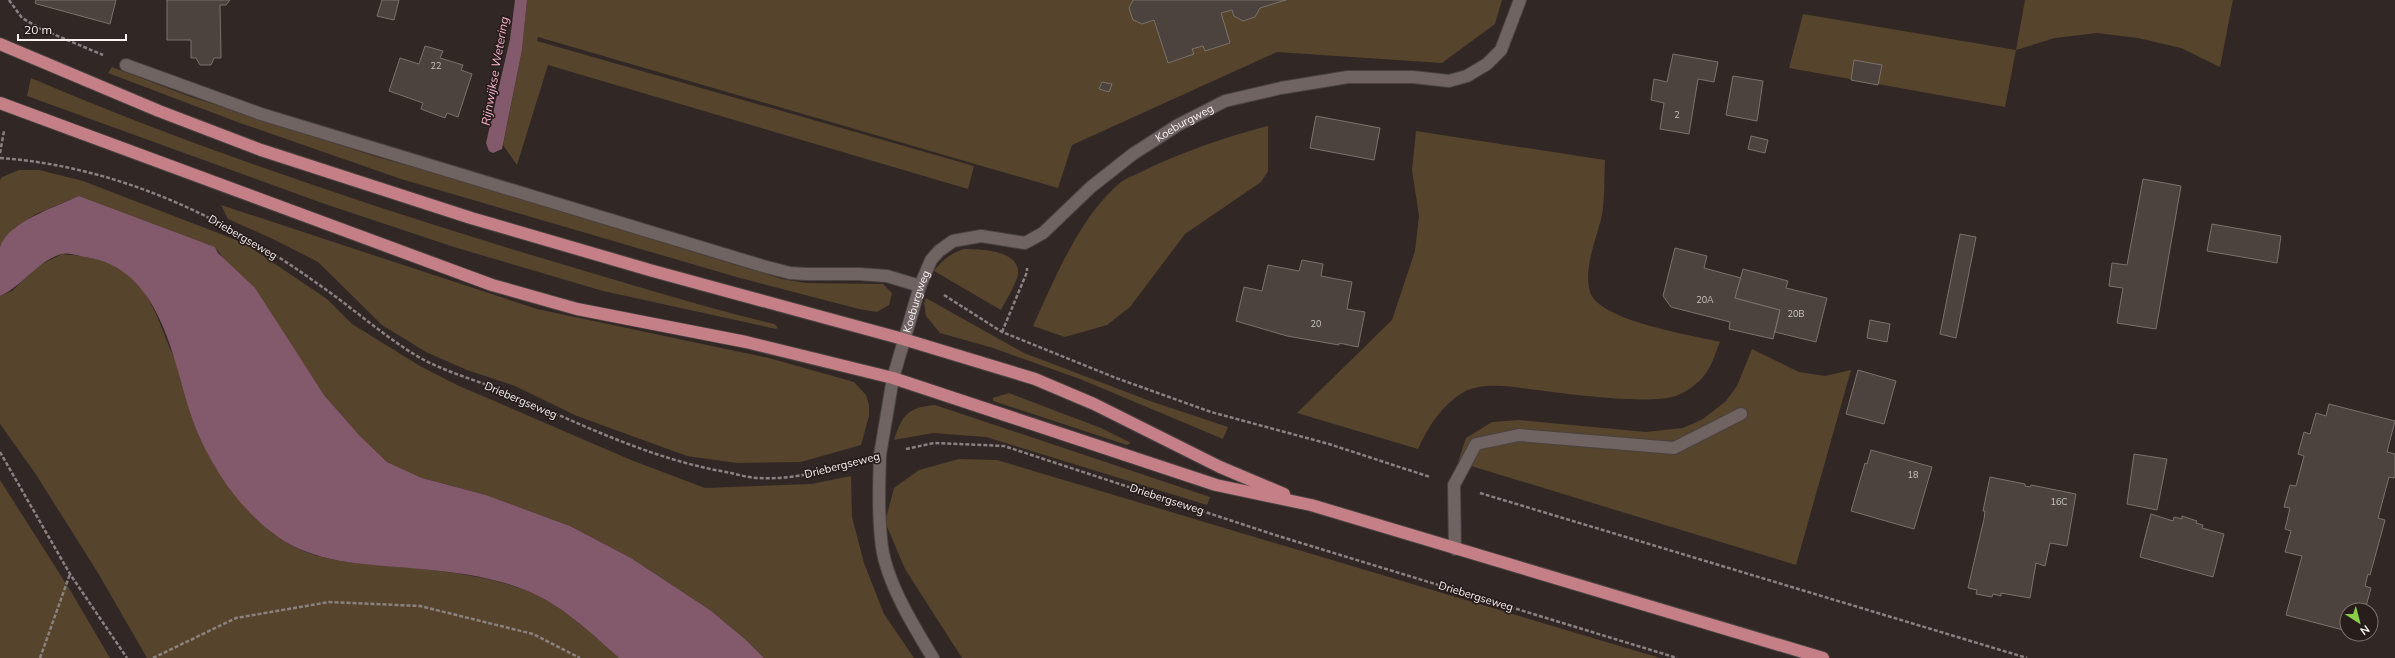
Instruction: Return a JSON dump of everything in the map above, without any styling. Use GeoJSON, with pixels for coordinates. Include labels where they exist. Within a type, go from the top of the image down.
{"type":"FeatureCollection","features":[{"type":"Feature","properties":{"kind":"main road"},"geometry":{"type":"LineString","coordinates":[[0,44],[159,111],[261,150],[471,218],[653,271],[903,339],[1035,379],[1094,404],[1220,467],[1311,505]]}},
{"type":"Feature","properties":{"kind":"main road"},"geometry":{"type":"LineString","coordinates":[[0,103],[492,285],[577,309],[746,342],[893,378],[1216,485],[1311,505],[1823,658]]}},
{"type":"Feature","properties":{"kind":"street","name":"Koeburgweg"},"geometry":{"type":"LineString","coordinates":[[933,658],[919,634],[892,580],[882,548],[879,507],[880,455],[893,378],[903,339],[920,286],[931,260],[939,251],[953,241],[981,236],[1025,243],[1043,233],[1091,187],[1133,154],[1178,125],[1225,102],[1281,88],[1348,77],[1413,77],[1449,81],[1467,76],[1487,64],[1501,50],[1520,0]]}},
{"type":"Feature","properties":{"kind":"street"},"geometry":{"type":"LineString","coordinates":[[126,65],[261,114],[763,266],[790,273],[887,276],[920,286]]}},
{"type":"Feature","properties":{"kind":"street"},"geometry":{"type":"LineString","coordinates":[[1455,549],[1454,485],[1476,444],[1519,435],[1674,448],[1741,414]]}},
{"type":"Feature","properties":{"kind":"path"},"geometry":{"type":"LineString","coordinates":[[9,0],[22,18],[41,29],[126,65]]}},
{"type":"Feature","properties":{"kind":"path","name":"Driebergseweg"},"geometry":{"type":"LineString","coordinates":[[0,158],[66,167],[103,177],[151,192],[214,219],[256,242],[319,284],[377,330],[415,355],[447,370],[514,395],[574,422],[693,467],[759,478],[812,475],[880,455],[934,443],[1004,446],[1275,535],[1677,658]]}},
{"type":"Feature","properties":{"kind":"path"},"geometry":{"type":"LineString","coordinates":[[1002,332],[1027,272],[1025,243]]}},
{"type":"Feature","properties":{"kind":"path"},"geometry":{"type":"LineString","coordinates":[[0,452],[70,574],[127,658]]}},
{"type":"Feature","properties":{"kind":"path"},"geometry":{"type":"LineString","coordinates":[[40,658],[70,574]]}},
{"type":"Feature","properties":{"kind":"path"},"geometry":{"type":"LineString","coordinates":[[153,658],[236,618],[329,602],[420,606],[533,634],[580,658]]}},
{"type":"Feature","properties":{"kind":"shaded area"},"geometry":{"type":"Polygon","coordinates":[[[515,0],[527,0],[522,50],[502,149],[493,153],[489,151],[486,143],[510,39],[515,0]]]}},
{"type":"Feature","properties":{"kind":"shaded area"},"geometry":{"type":"Polygon","coordinates":[[[527,0],[1502,0],[1495,24],[1442,63],[1277,52],[1072,145],[1058,188],[538,37],[537,41],[974,166],[968,189],[548,65],[517,165],[503,145],[522,50],[527,0]]]}},
{"type":"Feature","properties":{"kind":"shaded area"},"geometry":{"type":"Polygon","coordinates":[[[2025,0],[2233,0],[2220,67],[2181,48],[2138,38],[2097,33],[2055,38],[2016,50],[2025,0]]]}},
{"type":"Feature","properties":{"kind":"shaded area"},"geometry":{"type":"Polygon","coordinates":[[[1803,14],[2016,50],[2005,107],[1789,68],[1803,14]]]}},
{"type":"Feature","properties":{"kind":"shaded area"},"geometry":{"type":"Polygon","coordinates":[[[112,67],[191,97],[377,157],[436,173],[782,279],[806,283],[883,284],[892,293],[889,305],[877,312],[859,309],[740,278],[401,179],[240,123],[108,73],[112,67]]]}},
{"type":"Feature","properties":{"kind":"shaded area"},"geometry":{"type":"Polygon","coordinates":[[[31,78],[215,151],[402,215],[681,299],[774,324],[778,327],[776,329],[603,291],[454,247],[322,203],[27,96],[31,78]]]}},
{"type":"Feature","properties":{"kind":"shaded area"},"geometry":{"type":"Polygon","coordinates":[[[1268,126],[1268,171],[1261,182],[1185,234],[1130,307],[1107,325],[1065,337],[1033,326],[1060,268],[1081,230],[1106,196],[1121,182],[1160,163],[1190,151],[1268,126]]]}},
{"type":"Feature","properties":{"kind":"shaded area"},"geometry":{"type":"Polygon","coordinates":[[[1416,131],[1605,160],[1602,215],[1589,263],[1588,283],[1590,292],[1597,302],[1610,311],[1628,319],[1669,331],[1720,342],[1711,364],[1703,377],[1691,388],[1676,396],[1647,399],[1587,396],[1499,386],[1470,389],[1454,398],[1441,411],[1426,433],[1418,449],[1297,413],[1392,320],[1415,251],[1419,216],[1412,170],[1416,131]]]}},
{"type":"Feature","properties":{"kind":"shaded area"},"geometry":{"type":"Polygon","coordinates":[[[19,170],[39,170],[83,181],[244,243],[327,299],[352,324],[420,366],[457,385],[631,460],[705,488],[811,484],[851,476],[852,517],[864,563],[884,614],[914,658],[764,658],[745,639],[710,610],[631,558],[570,526],[486,495],[422,478],[387,462],[359,435],[324,395],[296,353],[215,247],[79,196],[36,214],[14,228],[0,247],[0,180],[2,177],[19,170]]]}},
{"type":"Feature","properties":{"kind":"shaded area"},"geometry":{"type":"Polygon","coordinates":[[[79,196],[215,247],[218,253],[255,288],[324,395],[359,435],[387,462],[422,478],[486,495],[570,526],[631,558],[710,610],[745,639],[764,658],[619,658],[563,611],[538,596],[513,585],[487,578],[433,570],[341,561],[303,551],[286,542],[270,531],[247,510],[233,494],[212,462],[193,422],[169,342],[159,318],[146,296],[131,278],[110,264],[85,257],[61,254],[44,263],[8,292],[0,296],[0,247],[5,238],[23,222],[79,196]]]}},
{"type":"Feature","properties":{"kind":"shaded area"},"geometry":{"type":"Polygon","coordinates":[[[221,205],[537,309],[769,358],[854,382],[866,395],[869,405],[869,416],[861,445],[801,462],[737,463],[687,456],[577,416],[515,386],[467,370],[426,352],[382,325],[318,262],[275,240],[228,219],[221,205]]]}},
{"type":"Feature","properties":{"kind":"shaded area"},"geometry":{"type":"Polygon","coordinates":[[[964,249],[998,252],[1013,260],[1017,266],[1017,278],[1001,310],[934,271],[947,257],[964,249]]]}},
{"type":"Feature","properties":{"kind":"shaded area"},"geometry":{"type":"Polygon","coordinates":[[[62,254],[104,261],[120,268],[136,281],[156,313],[183,375],[261,516],[272,533],[288,544],[325,558],[344,562],[462,574],[500,582],[525,590],[563,611],[619,658],[147,658],[98,573],[35,473],[0,424],[0,296],[12,291],[38,266],[62,254]]]}},
{"type":"Feature","properties":{"kind":"shaded area"},"geometry":{"type":"Polygon","coordinates":[[[926,298],[1024,353],[1150,401],[1228,427],[1223,439],[1080,379],[993,348],[940,333],[926,316],[924,303],[926,298]]]}},
{"type":"Feature","properties":{"kind":"shaded area"},"geometry":{"type":"Polygon","coordinates":[[[1752,349],[1799,372],[1825,376],[1851,370],[1796,565],[1458,462],[1466,438],[1492,422],[1519,420],[1646,432],[1683,428],[1703,419],[1726,401],[1737,386],[1752,349]]]}},
{"type":"Feature","properties":{"kind":"shaded area"},"geometry":{"type":"Polygon","coordinates":[[[1009,393],[1101,428],[1131,443],[1127,445],[993,401],[993,398],[1009,393]]]}},
{"type":"Feature","properties":{"kind":"shaded area"},"geometry":{"type":"Polygon","coordinates":[[[935,405],[1210,497],[1207,505],[986,437],[933,433],[894,440],[900,424],[907,414],[918,408],[935,405]]]}},
{"type":"Feature","properties":{"kind":"shaded area"},"geometry":{"type":"Polygon","coordinates":[[[959,459],[997,460],[1660,658],[962,658],[905,569],[885,522],[894,488],[919,470],[959,459]]]}},
{"type":"Feature","properties":{"kind":"shaded area"},"geometry":{"type":"Polygon","coordinates":[[[0,480],[70,590],[110,658],[0,658],[0,480]]]}},
{"type":"Feature","properties":{"kind":"building"},"geometry":{"type":"Polygon","coordinates":[[[36,0],[116,0],[110,24],[37,4],[35,3],[36,0]]]}},
{"type":"Feature","properties":{"kind":"building"},"geometry":{"type":"Polygon","coordinates":[[[167,0],[230,0],[226,5],[220,5],[221,58],[214,58],[211,65],[200,65],[196,58],[191,58],[191,40],[167,40],[167,0]]]}},
{"type":"Feature","properties":{"kind":"building"},"geometry":{"type":"Polygon","coordinates":[[[382,0],[399,0],[394,20],[377,16],[382,0]]]}},
{"type":"Feature","properties":{"kind":"building"},"geometry":{"type":"Polygon","coordinates":[[[1133,0],[1286,0],[1260,8],[1255,17],[1243,21],[1234,16],[1232,10],[1221,13],[1230,43],[1205,51],[1203,46],[1192,49],[1194,54],[1168,63],[1154,20],[1142,24],[1133,20],[1129,8],[1133,0]]]}},
{"type":"Feature","properties":{"kind":"building"},"geometry":{"type":"Polygon","coordinates":[[[425,46],[443,51],[440,58],[463,65],[461,70],[472,74],[458,117],[447,113],[445,118],[421,109],[423,103],[389,91],[400,58],[419,64],[425,46]]]}},
{"type":"Feature","properties":{"kind":"building"},"geometry":{"type":"Polygon","coordinates":[[[1673,54],[1718,62],[1714,82],[1698,79],[1689,134],[1660,129],[1664,103],[1651,100],[1654,79],[1667,82],[1673,54]]]}},
{"type":"Feature","properties":{"kind":"building"},"geometry":{"type":"Polygon","coordinates":[[[1854,60],[1882,65],[1878,85],[1851,80],[1854,60]]]}},
{"type":"Feature","properties":{"kind":"building"},"geometry":{"type":"Polygon","coordinates":[[[1733,76],[1763,81],[1757,121],[1726,115],[1733,76]]]}},
{"type":"Feature","properties":{"kind":"building"},"geometry":{"type":"Polygon","coordinates":[[[1102,82],[1112,84],[1109,92],[1099,89],[1102,82]]]}},
{"type":"Feature","properties":{"kind":"building"},"geometry":{"type":"Polygon","coordinates":[[[1316,116],[1380,128],[1374,160],[1310,148],[1316,116]]]}},
{"type":"Feature","properties":{"kind":"building"},"geometry":{"type":"Polygon","coordinates":[[[1751,136],[1768,140],[1765,153],[1748,149],[1751,136]]]}},
{"type":"Feature","properties":{"kind":"building"},"geometry":{"type":"Polygon","coordinates":[[[2143,179],[2181,186],[2156,329],[2117,323],[2123,288],[2109,286],[2112,263],[2127,265],[2143,179]]]}},
{"type":"Feature","properties":{"kind":"building"},"geometry":{"type":"Polygon","coordinates":[[[2212,224],[2281,236],[2277,263],[2207,251],[2212,224]]]}},
{"type":"Feature","properties":{"kind":"building"},"geometry":{"type":"Polygon","coordinates":[[[1960,234],[1976,237],[1956,338],[1940,334],[1960,234]]]}},
{"type":"Feature","properties":{"kind":"building"},"geometry":{"type":"Polygon","coordinates":[[[1675,248],[1707,256],[1704,268],[1741,278],[1735,298],[1780,310],[1773,339],[1729,329],[1730,322],[1671,307],[1663,296],[1675,248]]]}},
{"type":"Feature","properties":{"kind":"building"},"geometry":{"type":"Polygon","coordinates":[[[1302,260],[1323,264],[1321,276],[1352,282],[1347,309],[1365,312],[1358,347],[1287,336],[1236,321],[1244,287],[1262,291],[1268,265],[1299,271],[1302,260]]]}},
{"type":"Feature","properties":{"kind":"building"},"geometry":{"type":"Polygon","coordinates":[[[1743,269],[1788,281],[1786,288],[1827,298],[1816,342],[1775,332],[1780,310],[1735,298],[1743,269]]]}},
{"type":"Feature","properties":{"kind":"building"},"geometry":{"type":"Polygon","coordinates":[[[1870,320],[1890,324],[1887,342],[1867,338],[1870,320]]]}},
{"type":"Feature","properties":{"kind":"building"},"geometry":{"type":"Polygon","coordinates":[[[1858,370],[1896,381],[1884,424],[1846,414],[1858,370]]]}},
{"type":"Feature","properties":{"kind":"building"},"geometry":{"type":"Polygon","coordinates":[[[2329,404],[2395,421],[2387,452],[2395,454],[2395,476],[2394,478],[2389,477],[2378,518],[2385,520],[2370,575],[2368,574],[2365,586],[2371,588],[2367,602],[2339,602],[2339,629],[2286,615],[2302,556],[2285,552],[2291,531],[2285,529],[2290,508],[2284,507],[2290,485],[2296,486],[2304,456],[2298,454],[2304,432],[2310,434],[2316,413],[2326,416],[2329,404]]]}},
{"type":"Feature","properties":{"kind":"building"},"geometry":{"type":"Polygon","coordinates":[[[1871,450],[1932,467],[1914,529],[1851,511],[1865,463],[1867,464],[1871,450]]]}},
{"type":"Feature","properties":{"kind":"building"},"geometry":{"type":"Polygon","coordinates":[[[2134,454],[2167,459],[2157,510],[2127,504],[2134,454]]]}},
{"type":"Feature","properties":{"kind":"building"},"geometry":{"type":"Polygon","coordinates":[[[1990,477],[2025,484],[2025,486],[2030,487],[2031,485],[2076,494],[2067,546],[2050,543],[2045,566],[2036,563],[2030,598],[2001,593],[2001,596],[1993,594],[1992,597],[1976,594],[1977,590],[1968,588],[1984,519],[1985,511],[1983,511],[1990,477]]]}},
{"type":"Feature","properties":{"kind":"building"},"geometry":{"type":"Polygon","coordinates":[[[2151,514],[2173,521],[2174,517],[2182,519],[2182,516],[2197,521],[2196,523],[2203,525],[2202,528],[2224,534],[2213,577],[2140,557],[2151,514]]]}},
{"type":"Feature","properties":{"kind":"water label","name":"Rijnwijkse Wetering"},"geometry":{"type":"Point","coordinates":[495,71]}}]}
